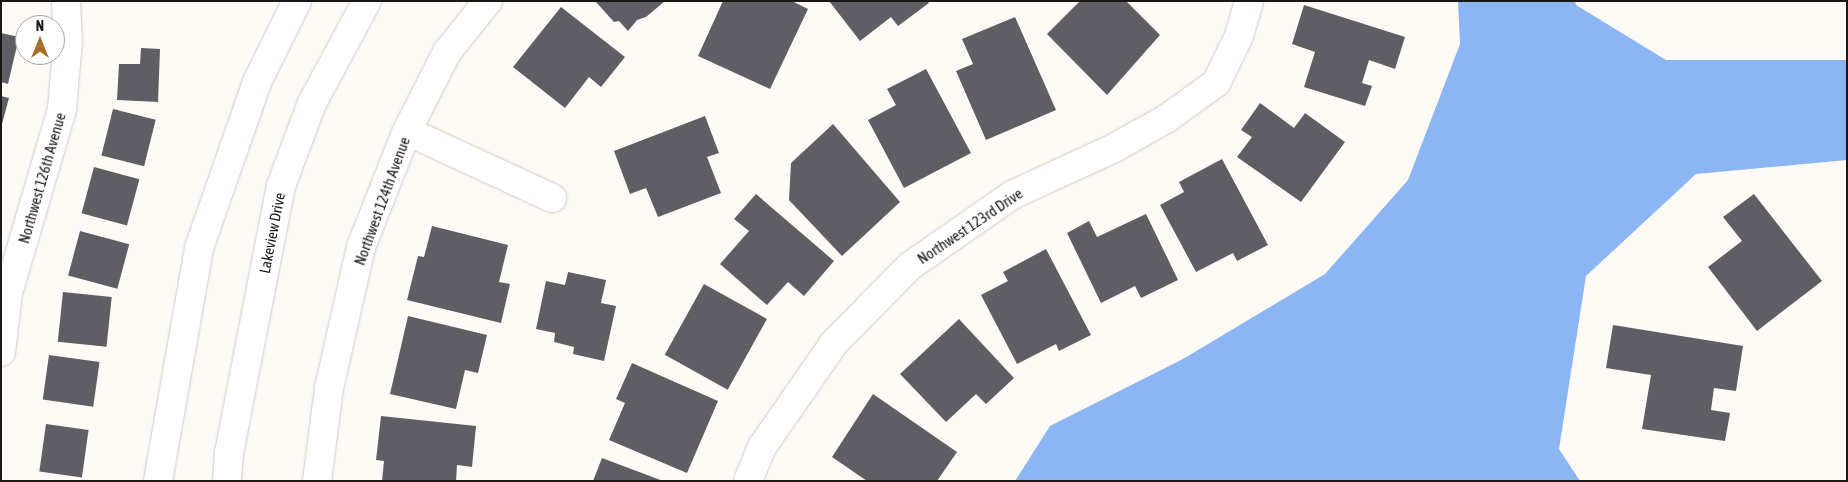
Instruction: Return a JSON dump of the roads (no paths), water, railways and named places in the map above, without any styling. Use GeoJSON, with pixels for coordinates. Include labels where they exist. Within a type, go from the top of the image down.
{"type":"FeatureCollection","features":[{"type":"Feature","properties":{"kind":"street","name":"Northwest 126th Avenue"},"geometry":{"type":"LineString","coordinates":[[1,352],[5,292],[62,109],[68,41],[66,1]]}},
{"type":"Feature","properties":{"kind":"street"},"geometry":{"type":"LineString","coordinates":[[158,481],[200,248],[257,82],[297,1]]}},
{"type":"Feature","properties":{"kind":"street","name":"Lakeview Drive"},"geometry":{"type":"LineString","coordinates":[[227,481],[230,453],[281,186],[312,103],[367,1]]}},
{"type":"Feature","properties":{"kind":"street","name":"Northwest 124th Avenue"},"geometry":{"type":"LineString","coordinates":[[317,481],[330,388],[362,247],[407,131],[448,52],[488,1]]}},
{"type":"Feature","properties":{"kind":"street","name":"Northwest 123rd Drive"},"geometry":{"type":"LineString","coordinates":[[748,481],[762,447],[834,343],[910,266],[1012,195],[1114,148],[1166,118],[1216,83],[1239,36],[1249,1]]}},
{"type":"Feature","properties":{"kind":"street"},"geometry":{"type":"LineString","coordinates":[[407,131],[552,198]]}},
{"type":"Feature","properties":{"kind":"water"},"geometry":{"type":"Polygon","coordinates":[[[1458,1],[1575,1],[1576,5],[1666,60],[1847,60],[1847,160],[1696,174],[1586,276],[1559,449],[1580,481],[1015,481],[1050,426],[1183,359],[1325,274],[1408,180],[1460,44],[1458,1]]]}}]}
